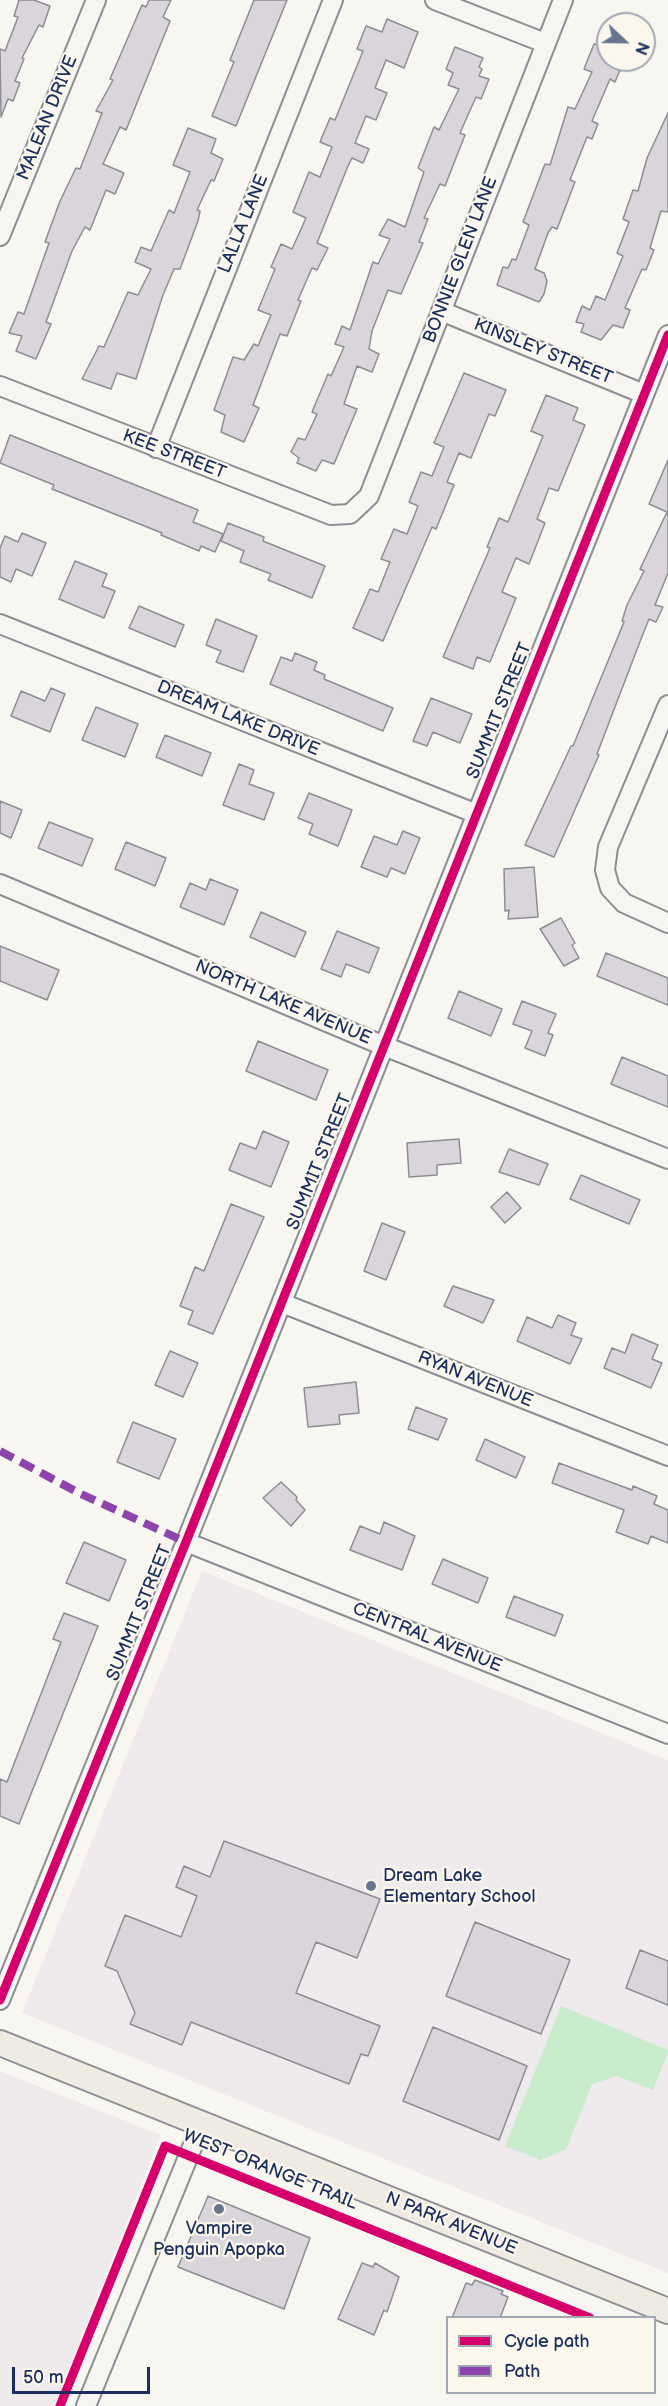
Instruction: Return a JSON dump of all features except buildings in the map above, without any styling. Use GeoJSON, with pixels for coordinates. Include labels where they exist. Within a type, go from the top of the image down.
{"type":"FeatureCollection","features":[{"type":"Feature","properties":{"kind":"main road","name":"N PARK AVENUE"},"geometry":{"type":"LineString","coordinates":[[0,2043],[668,2311]]}},
{"type":"Feature","properties":{"kind":"street","name":"MALEAN DRIVE"},"geometry":{"type":"LineString","coordinates":[[0,236],[96,0]]}},
{"type":"Feature","properties":{"kind":"street","name":"LALLA LANE"},"geometry":{"type":"LineString","coordinates":[[156,448],[333,0]]}},
{"type":"Feature","properties":{"kind":"street"},"geometry":{"type":"LineString","coordinates":[[435,0],[545,43]]}},
{"type":"Feature","properties":{"kind":"street","name":"BONNIE GLEN LANE"},"geometry":{"type":"LineString","coordinates":[[350,514],[369,496],[563,0]]}},
{"type":"Feature","properties":{"kind":"street","name":"KINSLEY STREET"},"geometry":{"type":"LineString","coordinates":[[441,311],[644,394]]}},
{"type":"Feature","properties":{"kind":"street","name":"SUMMIT STREET"},"geometry":{"type":"LineString","coordinates":[[0,2000],[282,1303],[668,335]]}},
{"type":"Feature","properties":{"kind":"street","name":"KEE STREET"},"geometry":{"type":"LineString","coordinates":[[0,386],[331,514],[350,514]]}},
{"type":"Feature","properties":{"kind":"street","name":"DREAM LAKE DRIVE"},"geometry":{"type":"LineString","coordinates":[[0,624],[477,814]]}},
{"type":"Feature","properties":{"kind":"street"},"geometry":{"type":"LineString","coordinates":[[668,705],[608,847],[604,870],[610,888],[624,903],[668,923]]}},
{"type":"Feature","properties":{"kind":"street","name":"NORTH LAKE AVENUE"},"geometry":{"type":"LineString","coordinates":[[0,884],[384,1046],[668,1159]]}},
{"type":"Feature","properties":{"kind":"street","name":"RYAN AVENUE"},"geometry":{"type":"LineString","coordinates":[[282,1303],[668,1456]]}},
{"type":"Feature","properties":{"kind":"street","name":"CENTRAL AVENUE"},"geometry":{"type":"LineString","coordinates":[[186,1542],[668,1734]]}},
{"type":"Feature","properties":{"kind":"street"},"geometry":{"type":"LineString","coordinates":[[86,2406],[202,2123]]}},
{"type":"Feature","properties":{"kind":"shaded area","name":"Dream Lake Elementary School"},"geometry":{"type":"Polygon","coordinates":[[[202,1571],[668,1760],[668,2273],[22,2013],[202,1571]]]}},
{"type":"Feature","properties":{"kind":"shaded area"},"geometry":{"type":"Polygon","coordinates":[[[0,2071],[161,2135],[54,2406],[0,2406],[0,2071]]]}},
{"type":"Feature","properties":{"kind":"green space"},"geometry":{"type":"Polygon","coordinates":[[[561,2006],[668,2050],[668,2052],[653,2090],[617,2076],[592,2084],[566,2149],[541,2160],[505,2146],[561,2006]]]}},
{"type":"Feature","properties":{"kind":"marked path"},"geometry":{"type":"LineString","coordinates":[[0,1451],[81,1494],[186,1542]]}},
{"type":"Feature","properties":{"kind":"cycle path"},"geometry":{"type":"LineString","coordinates":[[0,2000],[186,1542],[668,335]]}},
{"type":"Feature","properties":{"kind":"cycle path","name":"WEST ORANGE TRAIL"},"geometry":{"type":"LineString","coordinates":[[60,2406],[165,2146],[585,2316]]}},
{"type":"Feature","properties":{"kind":"place","name":"Dream Lake Elementary School"},"geometry":{"type":"Point","coordinates":[371,1886]}},
{"type":"Feature","properties":{"kind":"place","name":"Vampire Penguin Apopka"},"geometry":{"type":"Point","coordinates":[219,2209]}}]}
